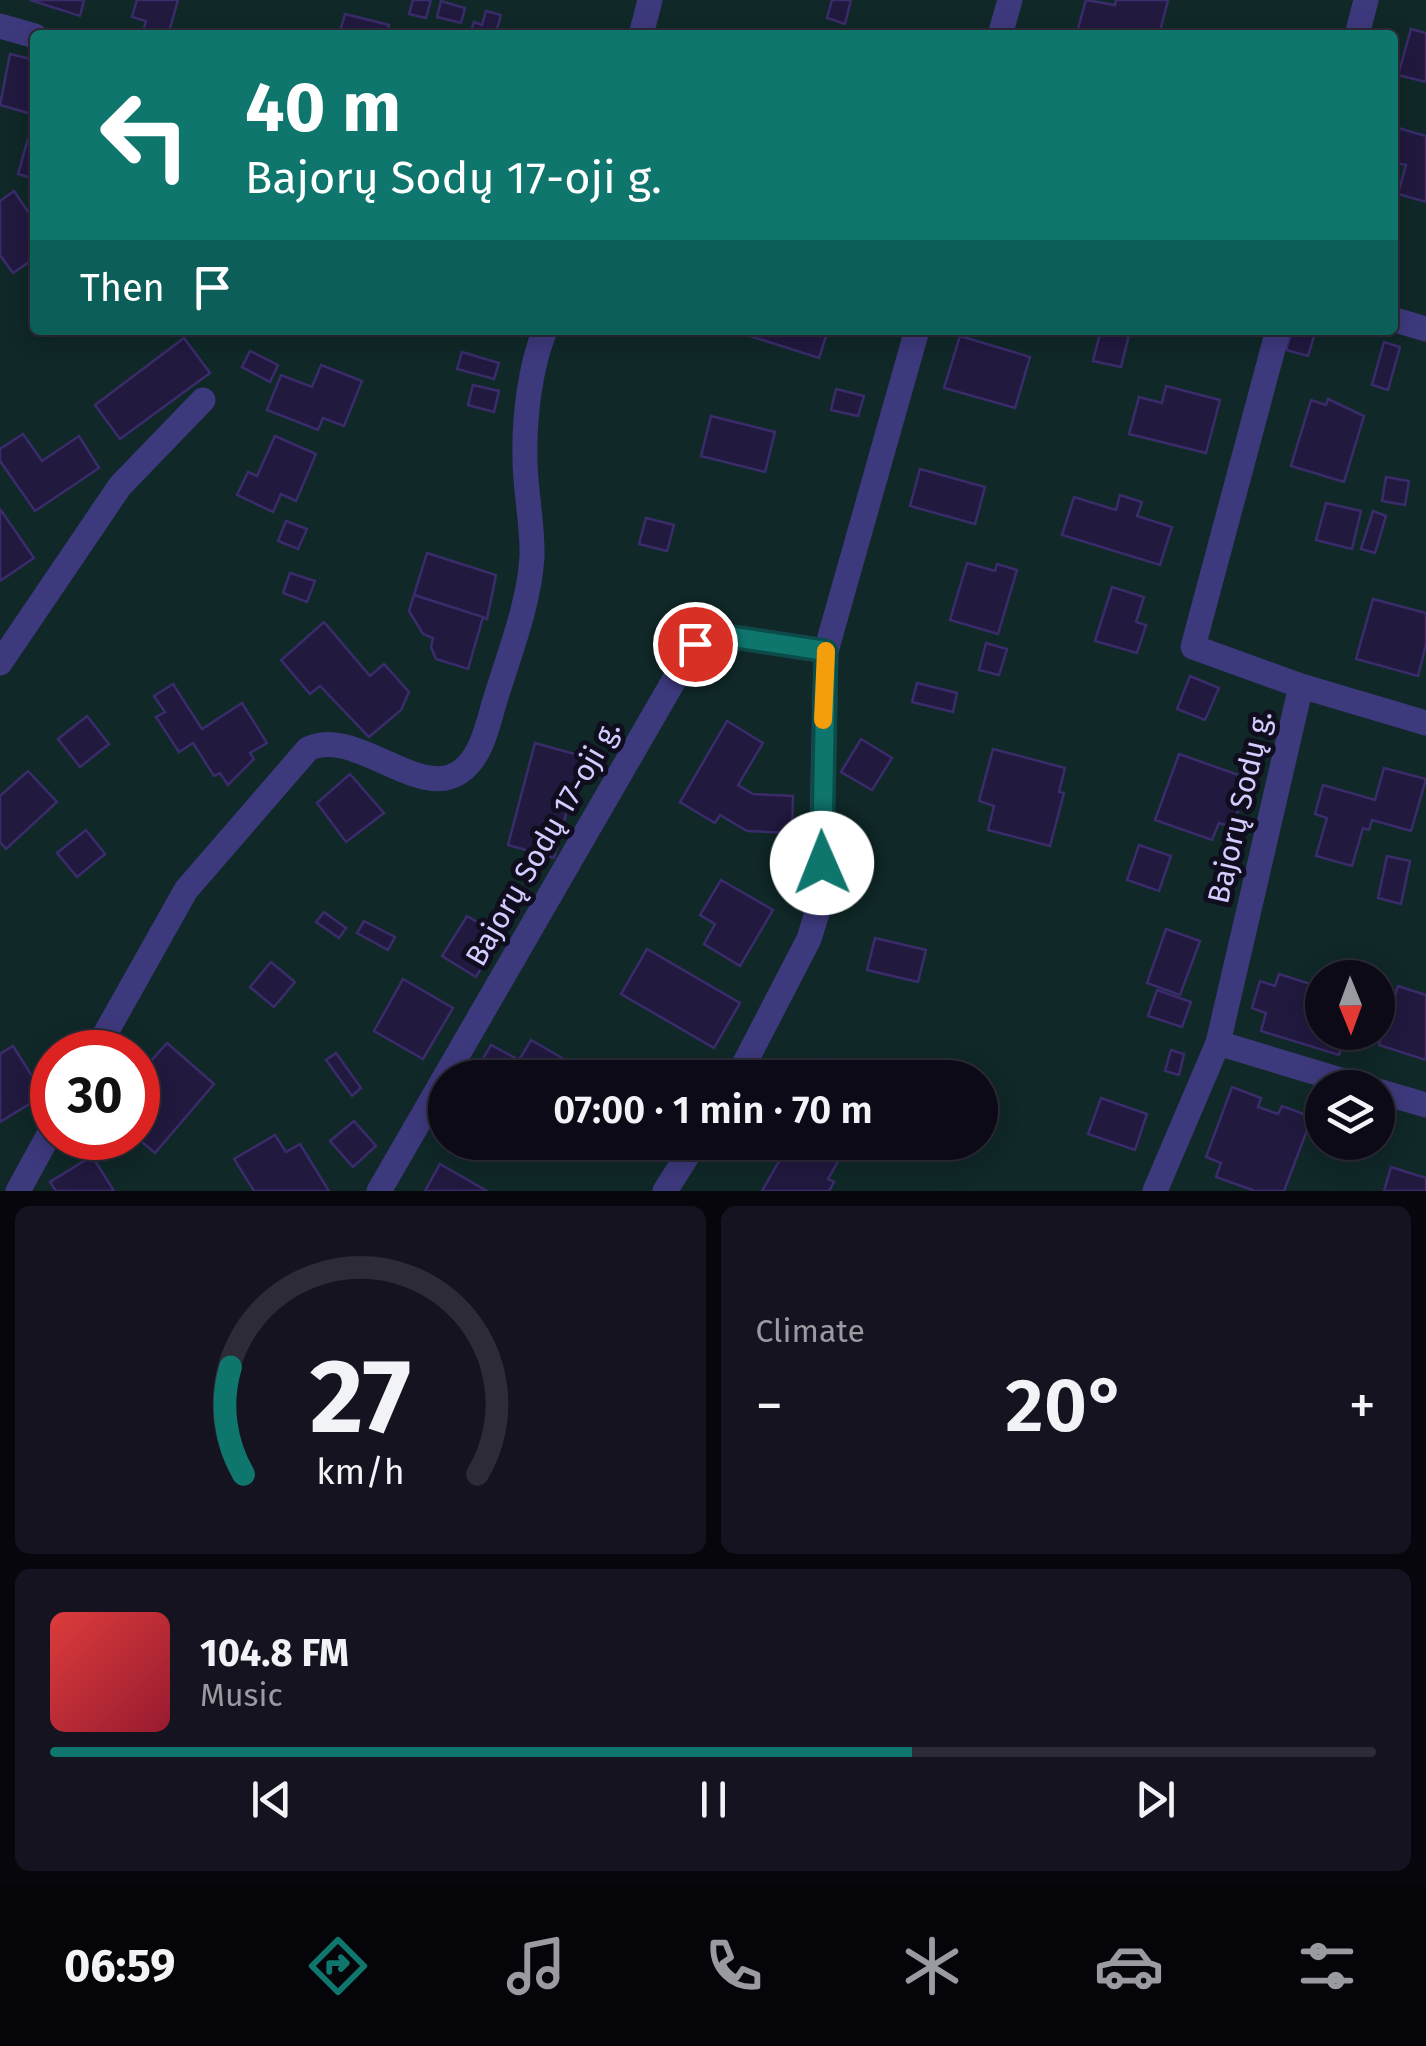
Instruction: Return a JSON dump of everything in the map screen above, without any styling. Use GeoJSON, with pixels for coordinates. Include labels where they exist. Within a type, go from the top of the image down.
{"type":"FeatureCollection","features":[{"type":"Feature","properties":{"kind":"street"},"geometry":{"type":"LineString","coordinates":[[642,30],[650,0]]}},
{"type":"Feature","properties":{"kind":"street"},"geometry":{"type":"LineString","coordinates":[[1001,30],[1010,0]]}},
{"type":"Feature","properties":{"kind":"street"},"geometry":{"type":"LineString","coordinates":[[1358,30],[1366,0]]}},
{"type":"Feature","properties":{"kind":"street"},"geometry":{"type":"LineString","coordinates":[[0,26],[30,35]]}},
{"type":"Feature","properties":{"kind":"street"},"geometry":{"type":"LineString","coordinates":[[1398,321],[1426,329]]}},
{"type":"Feature","properties":{"kind":"street"},"geometry":{"type":"LineString","coordinates":[[107,1030],[186,890],[308,749],[322,742],[346,746],[422,776],[443,778],[458,773],[472,760],[484,738],[522,614],[532,557],[524,456],[543,335]]}},
{"type":"Feature","properties":{"kind":"street"},"geometry":{"type":"LineString","coordinates":[[746,1060],[809,939],[820,902],[826,651],[916,335]]}},
{"type":"Feature","properties":{"kind":"street","name":"Bajorų Sodų g."},"geometry":{"type":"LineString","coordinates":[[1155,1191],[1218,1042],[1301,686],[1193,646],[1277,335]]}},
{"type":"Feature","properties":{"kind":"street"},"geometry":{"type":"LineString","coordinates":[[0,662],[120,486],[203,400]]}},
{"type":"Feature","properties":{"kind":"street","name":"Bajorų Sodų 17-oji g."},"geometry":{"type":"LineString","coordinates":[[379,1191],[695,644],[713,634],[826,651]]}},
{"type":"Feature","properties":{"kind":"street"},"geometry":{"type":"LineString","coordinates":[[1301,686],[1426,723]]}},
{"type":"Feature","properties":{"kind":"street"},"geometry":{"type":"LineString","coordinates":[[1218,1042],[1309,1070]]}},
{"type":"Feature","properties":{"kind":"street"},"geometry":{"type":"LineString","coordinates":[[1395,1095],[1426,1105]]}},
{"type":"Feature","properties":{"kind":"street"},"geometry":{"type":"LineString","coordinates":[[18,1191],[35,1160]]}},
{"type":"Feature","properties":{"kind":"street"},"geometry":{"type":"LineString","coordinates":[[665,1191],[685,1160]]}},
{"type":"Feature","properties":{"kind":"green space"},"geometry":{"type":"Polygon","coordinates":[[[0,0],[1426,0],[1426,1191],[0,1191],[0,0]]]}},
{"type":"Feature","properties":{"kind":"building"},"geometry":{"type":"Polygon","coordinates":[[[30,0],[84,0],[80,16],[30,0]]]}},
{"type":"Feature","properties":{"kind":"building"},"geometry":{"type":"Polygon","coordinates":[[[137,0],[178,0],[169,30],[143,30],[146,21],[132,17],[137,0]]]}},
{"type":"Feature","properties":{"kind":"building"},"geometry":{"type":"Polygon","coordinates":[[[413,0],[431,0],[426,18],[409,14],[413,0]]]}},
{"type":"Feature","properties":{"kind":"building"},"geometry":{"type":"Polygon","coordinates":[[[832,0],[851,0],[845,24],[827,18],[832,0]]]}},
{"type":"Feature","properties":{"kind":"building"},"geometry":{"type":"Polygon","coordinates":[[[1086,0],[1115,5],[1116,0],[1168,0],[1160,30],[1078,30],[1086,0]]]}},
{"type":"Feature","properties":{"kind":"building"},"geometry":{"type":"Polygon","coordinates":[[[441,1],[465,8],[461,23],[437,17],[441,1]]]}},
{"type":"Feature","properties":{"kind":"building"},"geometry":{"type":"Polygon","coordinates":[[[486,11],[501,15],[498,30],[472,30],[474,22],[482,25],[486,11]]]}},
{"type":"Feature","properties":{"kind":"building"},"geometry":{"type":"Polygon","coordinates":[[[345,14],[389,25],[388,30],[340,30],[345,14]]]}},
{"type":"Feature","properties":{"kind":"building"},"geometry":{"type":"Polygon","coordinates":[[[1411,29],[1426,33],[1426,82],[1398,75],[1411,29]]]}},
{"type":"Feature","properties":{"kind":"building"},"geometry":{"type":"Polygon","coordinates":[[[10,54],[30,59],[30,114],[0,105],[10,54]]]}},
{"type":"Feature","properties":{"kind":"building"},"geometry":{"type":"Polygon","coordinates":[[[1398,128],[1426,136],[1426,202],[1398,194],[1406,165],[1398,163],[1398,128]]]}},
{"type":"Feature","properties":{"kind":"building"},"geometry":{"type":"Polygon","coordinates":[[[28,139],[30,140],[30,178],[18,174],[28,139]]]}},
{"type":"Feature","properties":{"kind":"building"},"geometry":{"type":"Polygon","coordinates":[[[14,191],[30,215],[30,261],[13,273],[0,255],[0,201],[14,191]]]}},
{"type":"Feature","properties":{"kind":"building"},"geometry":{"type":"Polygon","coordinates":[[[747,335],[826,335],[819,358],[747,335]]]}},
{"type":"Feature","properties":{"kind":"building"},"geometry":{"type":"Polygon","coordinates":[[[1100,335],[1129,335],[1121,367],[1093,361],[1100,335]]]}},
{"type":"Feature","properties":{"kind":"building"},"geometry":{"type":"Polygon","coordinates":[[[1290,335],[1314,335],[1308,356],[1286,350],[1290,335]]]}},
{"type":"Feature","properties":{"kind":"building"},"geometry":{"type":"Polygon","coordinates":[[[960,336],[1030,357],[1015,408],[944,388],[960,336]]]}},
{"type":"Feature","properties":{"kind":"building"},"geometry":{"type":"Polygon","coordinates":[[[184,338],[210,373],[120,439],[95,405],[184,338]]]}},
{"type":"Feature","properties":{"kind":"building"},"geometry":{"type":"Polygon","coordinates":[[[1384,342],[1400,347],[1388,390],[1372,385],[1384,342]]]}},
{"type":"Feature","properties":{"kind":"building"},"geometry":{"type":"Polygon","coordinates":[[[250,351],[278,365],[270,382],[242,367],[250,351]]]}},
{"type":"Feature","properties":{"kind":"building"},"geometry":{"type":"Polygon","coordinates":[[[462,352],[499,363],[494,379],[457,369],[462,352]]]}},
{"type":"Feature","properties":{"kind":"building"},"geometry":{"type":"Polygon","coordinates":[[[321,365],[362,381],[344,426],[323,418],[318,430],[267,410],[281,375],[312,387],[321,365]]]}},
{"type":"Feature","properties":{"kind":"building"},"geometry":{"type":"Polygon","coordinates":[[[473,385],[499,391],[494,412],[468,405],[473,385]]]}},
{"type":"Feature","properties":{"kind":"building"},"geometry":{"type":"Polygon","coordinates":[[[1166,386],[1220,400],[1206,453],[1129,434],[1139,397],[1162,403],[1166,386]]]}},
{"type":"Feature","properties":{"kind":"building"},"geometry":{"type":"Polygon","coordinates":[[[836,389],[864,396],[858,416],[831,410],[836,389]]]}},
{"type":"Feature","properties":{"kind":"building"},"geometry":{"type":"Polygon","coordinates":[[[1328,399],[1364,416],[1344,482],[1291,466],[1311,400],[1326,405],[1328,399]]]}},
{"type":"Feature","properties":{"kind":"building"},"geometry":{"type":"Polygon","coordinates":[[[711,416],[775,432],[765,472],[701,456],[711,416]]]}},
{"type":"Feature","properties":{"kind":"building"},"geometry":{"type":"Polygon","coordinates":[[[23,434],[42,461],[79,436],[99,468],[35,511],[0,461],[0,449],[23,434]]]}},
{"type":"Feature","properties":{"kind":"building"},"geometry":{"type":"Polygon","coordinates":[[[275,436],[316,454],[296,501],[281,494],[273,512],[237,495],[248,472],[257,476],[275,436]]]}},
{"type":"Feature","properties":{"kind":"building"},"geometry":{"type":"Polygon","coordinates":[[[920,469],[985,487],[975,524],[910,506],[920,469]]]}},
{"type":"Feature","properties":{"kind":"building"},"geometry":{"type":"Polygon","coordinates":[[[1386,477],[1409,481],[1405,505],[1382,501],[1386,477]]]}},
{"type":"Feature","properties":{"kind":"building"},"geometry":{"type":"Polygon","coordinates":[[[1120,495],[1142,502],[1137,516],[1172,527],[1160,565],[1062,535],[1074,497],[1116,510],[1120,495]]]}},
{"type":"Feature","properties":{"kind":"building"},"geometry":{"type":"Polygon","coordinates":[[[1326,503],[1361,511],[1352,549],[1316,540],[1326,503]]]}},
{"type":"Feature","properties":{"kind":"building"},"geometry":{"type":"Polygon","coordinates":[[[0,509],[34,558],[0,581],[0,509]]]}},
{"type":"Feature","properties":{"kind":"building"},"geometry":{"type":"Polygon","coordinates":[[[1373,511],[1386,516],[1375,553],[1361,549],[1373,511]]]}},
{"type":"Feature","properties":{"kind":"building"},"geometry":{"type":"Polygon","coordinates":[[[646,518],[674,525],[667,551],[639,544],[646,518]]]}},
{"type":"Feature","properties":{"kind":"building"},"geometry":{"type":"Polygon","coordinates":[[[286,521],[307,529],[298,549],[278,541],[286,521]]]}},
{"type":"Feature","properties":{"kind":"building"},"geometry":{"type":"Polygon","coordinates":[[[427,553],[496,575],[487,619],[414,595],[427,553]]]}},
{"type":"Feature","properties":{"kind":"building"},"geometry":{"type":"Polygon","coordinates":[[[967,563],[995,571],[997,564],[1017,570],[998,634],[950,620],[967,563]]]}},
{"type":"Feature","properties":{"kind":"building"},"geometry":{"type":"Polygon","coordinates":[[[290,573],[315,581],[307,602],[283,593],[290,573]]]}},
{"type":"Feature","properties":{"kind":"building"},"geometry":{"type":"Polygon","coordinates":[[[1112,587],[1144,597],[1136,622],[1146,625],[1137,653],[1095,641],[1112,587]]]}},
{"type":"Feature","properties":{"kind":"building"},"geometry":{"type":"Polygon","coordinates":[[[414,595],[483,617],[468,669],[436,659],[431,647],[433,638],[423,634],[409,611],[414,595]]]}},
{"type":"Feature","properties":{"kind":"building"},"geometry":{"type":"Polygon","coordinates":[[[1373,599],[1426,613],[1426,645],[1418,676],[1356,659],[1373,599]]]}},
{"type":"Feature","properties":{"kind":"building"},"geometry":{"type":"Polygon","coordinates":[[[324,622],[370,676],[384,664],[409,692],[401,710],[369,737],[320,686],[310,694],[281,660],[324,622]]]}},
{"type":"Feature","properties":{"kind":"building"},"geometry":{"type":"Polygon","coordinates":[[[986,643],[1007,649],[999,675],[979,670],[986,643]]]}},
{"type":"Feature","properties":{"kind":"building"},"geometry":{"type":"Polygon","coordinates":[[[1190,676],[1219,688],[1205,720],[1177,709],[1190,676]]]}},
{"type":"Feature","properties":{"kind":"building"},"geometry":{"type":"Polygon","coordinates":[[[917,683],[957,693],[953,712],[912,702],[917,683]]]}},
{"type":"Feature","properties":{"kind":"building"},"geometry":{"type":"Polygon","coordinates":[[[173,684],[202,729],[242,703],[267,743],[250,753],[254,759],[228,785],[220,773],[214,776],[193,743],[179,752],[156,717],[165,712],[154,696],[173,684]]]}},
{"type":"Feature","properties":{"kind":"building"},"geometry":{"type":"Polygon","coordinates":[[[87,716],[109,744],[80,767],[58,739],[87,716]]]}},
{"type":"Feature","properties":{"kind":"building"},"geometry":{"type":"Polygon","coordinates":[[[727,721],[763,743],[738,785],[753,794],[793,796],[792,833],[747,831],[720,815],[715,823],[680,802],[727,721]]]}},
{"type":"Feature","properties":{"kind":"building"},"geometry":{"type":"Polygon","coordinates":[[[861,739],[892,758],[872,790],[841,772],[861,739]]]}},
{"type":"Feature","properties":{"kind":"building"},"geometry":{"type":"Polygon","coordinates":[[[535,743],[582,756],[554,858],[508,845],[535,743]]]}},
{"type":"Feature","properties":{"kind":"building"},"geometry":{"type":"Polygon","coordinates":[[[993,749],[1065,768],[1059,792],[1064,793],[1050,846],[988,830],[994,806],[979,801],[993,749]]]}},
{"type":"Feature","properties":{"kind":"building"},"geometry":{"type":"Polygon","coordinates":[[[1179,754],[1250,779],[1232,827],[1219,823],[1212,840],[1155,820],[1179,754]]]}},
{"type":"Feature","properties":{"kind":"building"},"geometry":{"type":"Polygon","coordinates":[[[1384,768],[1426,779],[1411,831],[1372,820],[1369,830],[1363,828],[1352,866],[1316,856],[1327,818],[1315,814],[1323,785],[1375,800],[1384,768]]]}},
{"type":"Feature","properties":{"kind":"building"},"geometry":{"type":"Polygon","coordinates":[[[28,771],[57,802],[6,849],[0,842],[0,796],[28,771]]]}},
{"type":"Feature","properties":{"kind":"building"},"geometry":{"type":"Polygon","coordinates":[[[350,774],[384,813],[346,842],[317,803],[350,774]]]}},
{"type":"Feature","properties":{"kind":"building"},"geometry":{"type":"Polygon","coordinates":[[[86,830],[105,854],[77,877],[57,853],[86,830]]]}},
{"type":"Feature","properties":{"kind":"building"},"geometry":{"type":"Polygon","coordinates":[[[1139,845],[1171,856],[1159,891],[1127,880],[1139,845]]]}},
{"type":"Feature","properties":{"kind":"building"},"geometry":{"type":"Polygon","coordinates":[[[1387,856],[1410,861],[1401,904],[1378,898],[1387,856]]]}},
{"type":"Feature","properties":{"kind":"building"},"geometry":{"type":"Polygon","coordinates":[[[721,880],[773,910],[740,966],[704,944],[715,924],[700,915],[721,880]]]}},
{"type":"Feature","properties":{"kind":"building"},"geometry":{"type":"Polygon","coordinates":[[[324,912],[346,928],[339,938],[316,922],[324,912]]]}},
{"type":"Feature","properties":{"kind":"building"},"geometry":{"type":"Polygon","coordinates":[[[467,916],[500,936],[476,977],[442,956],[467,916]]]}},
{"type":"Feature","properties":{"kind":"building"},"geometry":{"type":"Polygon","coordinates":[[[364,921],[395,937],[388,950],[357,933],[364,921]]]}},
{"type":"Feature","properties":{"kind":"building"},"geometry":{"type":"Polygon","coordinates":[[[1166,929],[1200,941],[1180,995],[1147,983],[1166,929]]]}},
{"type":"Feature","properties":{"kind":"building"},"geometry":{"type":"Polygon","coordinates":[[[875,938],[926,950],[918,982],[867,970],[875,938]]]}},
{"type":"Feature","properties":{"kind":"building"},"geometry":{"type":"Polygon","coordinates":[[[647,949],[740,1003],[714,1048],[621,994],[647,949]]]}},
{"type":"Feature","properties":{"kind":"building"},"geometry":{"type":"Polygon","coordinates":[[[271,962],[295,982],[274,1007],[250,987],[271,962]]]}},
{"type":"Feature","properties":{"kind":"building"},"geometry":{"type":"Polygon","coordinates":[[[1279,974],[1305,982],[1305,1045],[1261,1031],[1266,1013],[1252,1008],[1260,981],[1275,986],[1279,974]]]}},
{"type":"Feature","properties":{"kind":"building"},"geometry":{"type":"Polygon","coordinates":[[[403,979],[453,1008],[423,1059],[374,1031],[403,979]]]}},
{"type":"Feature","properties":{"kind":"building"},"geometry":{"type":"Polygon","coordinates":[[[1398,986],[1426,995],[1426,1060],[1395,1050],[1398,986]]]}},
{"type":"Feature","properties":{"kind":"building"},"geometry":{"type":"Polygon","coordinates":[[[1157,990],[1191,1002],[1182,1027],[1148,1016],[1157,990]]]}},
{"type":"Feature","properties":{"kind":"building"},"geometry":{"type":"Polygon","coordinates":[[[531,1040],[566,1060],[519,1060],[531,1040]]]}},
{"type":"Feature","properties":{"kind":"building"},"geometry":{"type":"Polygon","coordinates":[[[167,1043],[214,1084],[160,1147],[160,1051],[167,1043]]]}},
{"type":"Feature","properties":{"kind":"building"},"geometry":{"type":"Polygon","coordinates":[[[491,1045],[519,1060],[482,1060],[491,1045]]]}},
{"type":"Feature","properties":{"kind":"building"},"geometry":{"type":"Polygon","coordinates":[[[13,1046],[30,1073],[30,1104],[0,1122],[0,1054],[13,1046]]]}},
{"type":"Feature","properties":{"kind":"building"},"geometry":{"type":"Polygon","coordinates":[[[1171,1050],[1184,1054],[1179,1075],[1165,1071],[1171,1050]]]}},
{"type":"Feature","properties":{"kind":"building"},"geometry":{"type":"Polygon","coordinates":[[[336,1053],[361,1088],[352,1096],[326,1060],[336,1053]]]}},
{"type":"Feature","properties":{"kind":"building"},"geometry":{"type":"Polygon","coordinates":[[[1232,1087],[1261,1098],[1258,1107],[1278,1114],[1282,1106],[1305,1114],[1305,1136],[1284,1191],[1255,1191],[1216,1177],[1221,1163],[1206,1157],[1232,1087]]]}},
{"type":"Feature","properties":{"kind":"building"},"geometry":{"type":"Polygon","coordinates":[[[1101,1098],[1147,1114],[1135,1150],[1088,1134],[1101,1098]]]}},
{"type":"Feature","properties":{"kind":"building"},"geometry":{"type":"Polygon","coordinates":[[[354,1121],[376,1146],[353,1167],[330,1141],[354,1121]]]}},
{"type":"Feature","properties":{"kind":"building"},"geometry":{"type":"Polygon","coordinates":[[[275,1135],[286,1152],[300,1144],[329,1191],[254,1191],[234,1159],[275,1135]]]}},
{"type":"Feature","properties":{"kind":"building"},"geometry":{"type":"Polygon","coordinates":[[[86,1160],[95,1160],[114,1191],[56,1191],[50,1182],[86,1160]]]}},
{"type":"Feature","properties":{"kind":"building"},"geometry":{"type":"Polygon","coordinates":[[[780,1160],[839,1160],[828,1179],[834,1182],[829,1191],[762,1191],[780,1160]]]}},
{"type":"Feature","properties":{"kind":"building"},"geometry":{"type":"Polygon","coordinates":[[[440,1164],[487,1191],[425,1191],[440,1164]]]}},
{"type":"Feature","properties":{"kind":"building"},"geometry":{"type":"Polygon","coordinates":[[[1391,1167],[1426,1178],[1426,1191],[1384,1191],[1391,1167]]]}},
{"type":"Feature","properties":{"kind":"slow traffic"},"geometry":{"type":"LineString","coordinates":[[823,720],[826,651]]}},
{"type":"Feature","properties":{"kind":"route"},"geometry":{"type":"LineString","coordinates":[[695,644],[713,634],[826,651],[822,863]]}}]}
